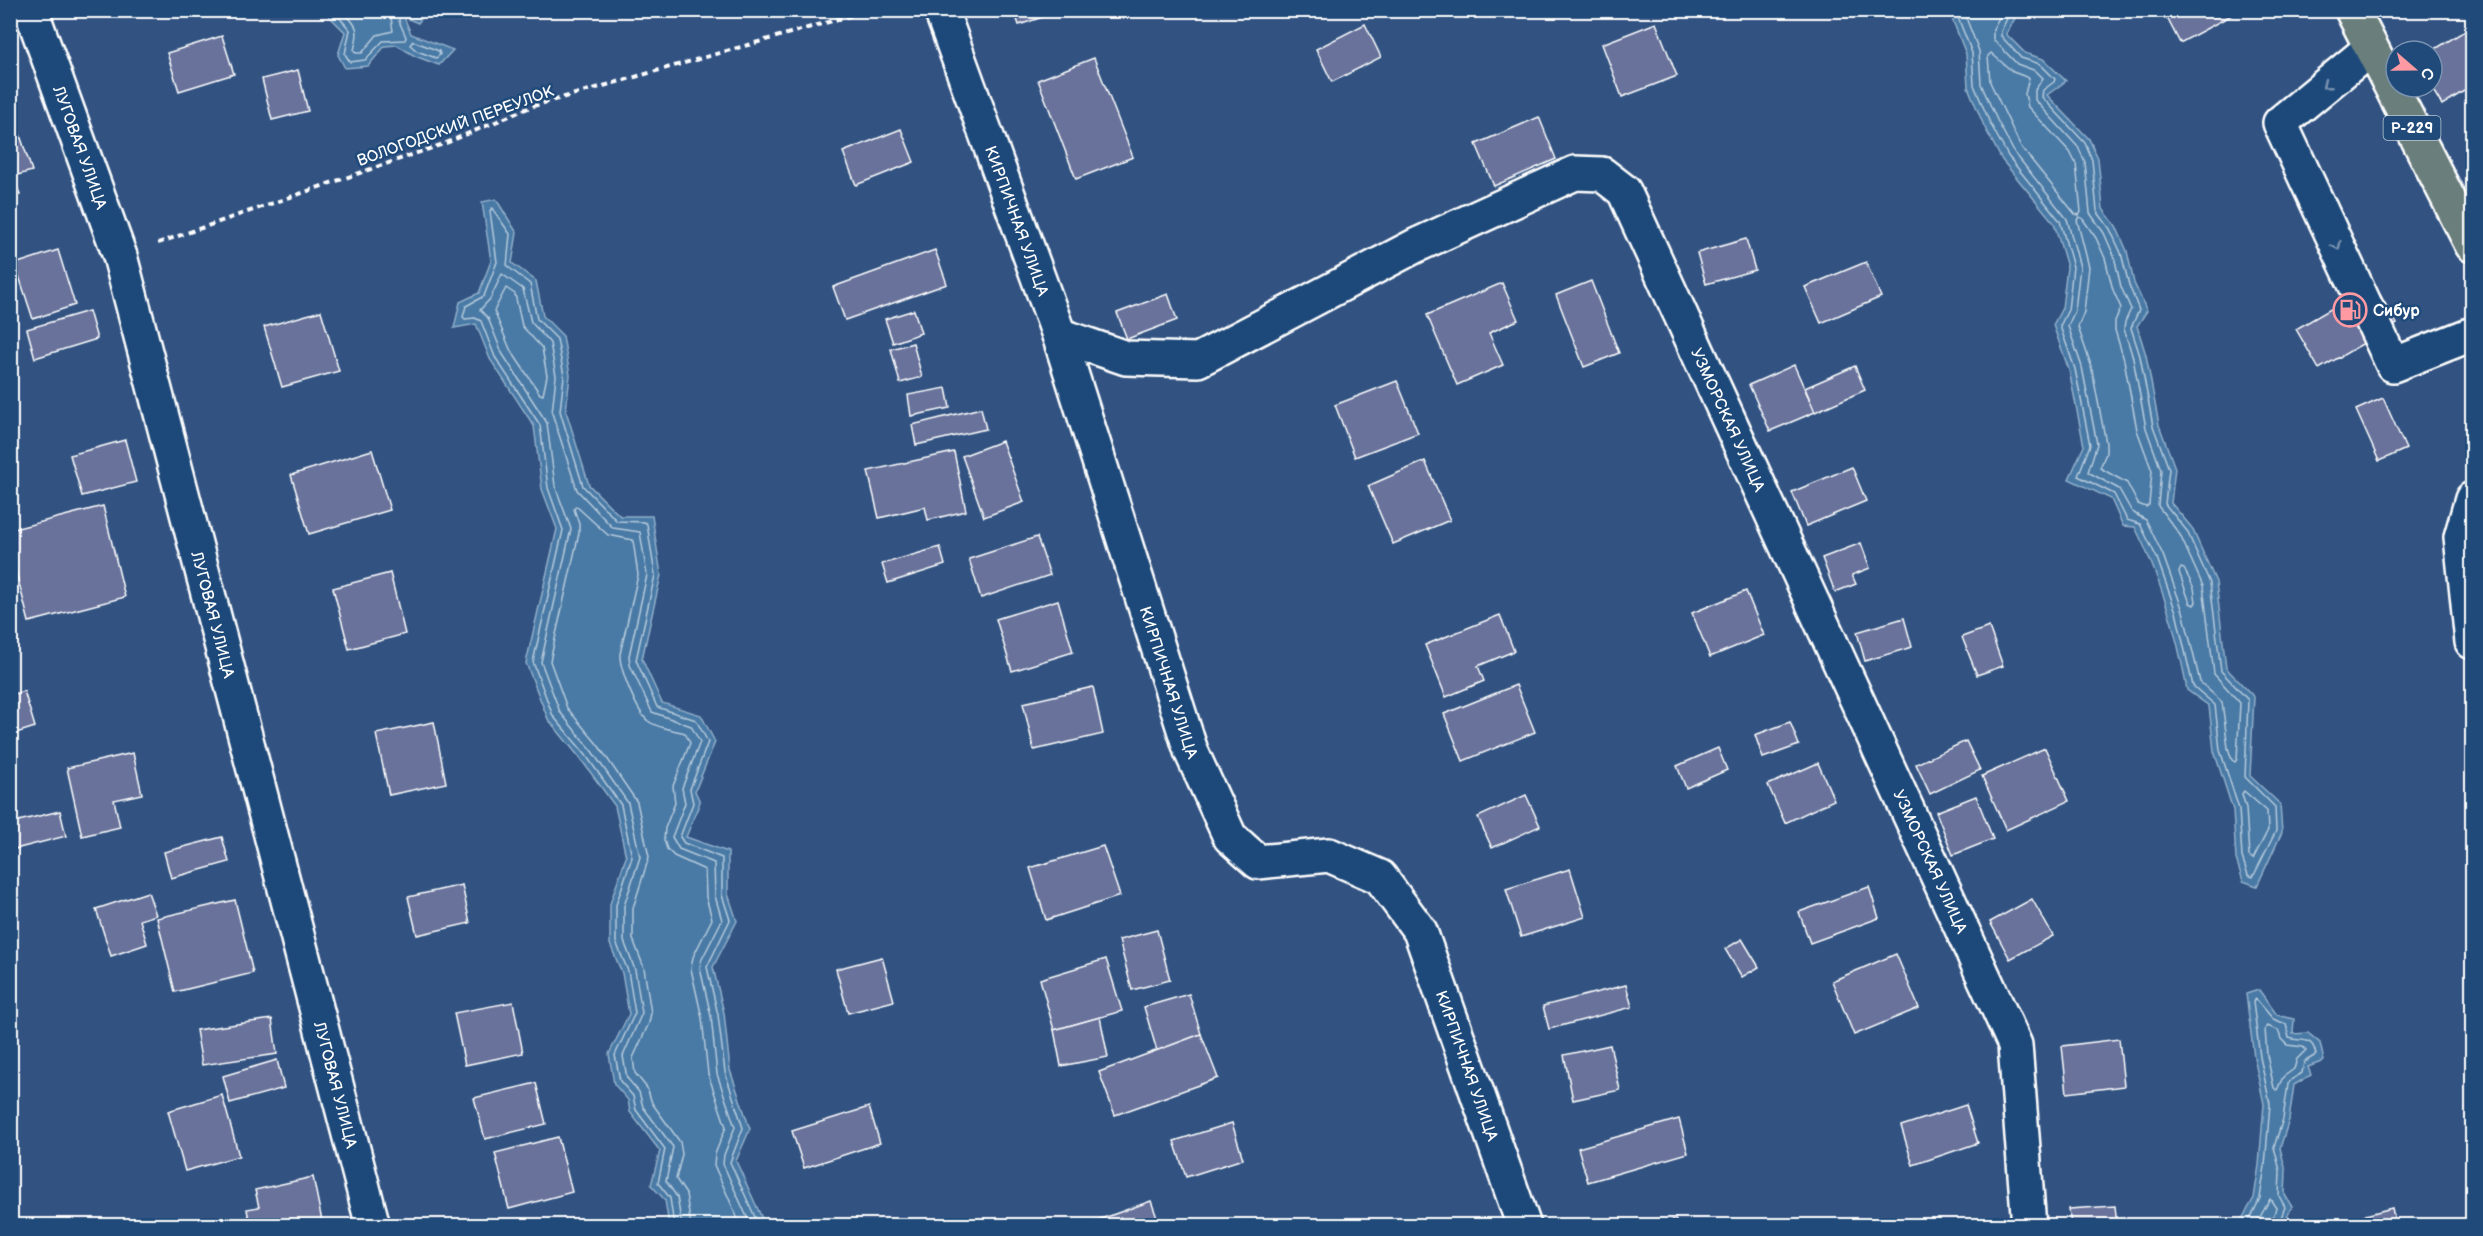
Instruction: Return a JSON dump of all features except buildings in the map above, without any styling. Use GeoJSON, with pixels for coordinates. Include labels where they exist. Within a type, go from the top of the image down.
{"type":"FeatureCollection","features":[{"type":"Feature","properties":{"kind":"main road","name":"Р-229"},"geometry":{"type":"LineString","coordinates":[[2352,10],[2472,245]]}},
{"type":"Feature","properties":{"kind":"street","name":"ЛУГОВАЯ УЛИЦА"},"geometry":{"type":"LineString","coordinates":[[31,10],[120,256],[373,1226]]}},
{"type":"Feature","properties":{"kind":"street","name":"КИРПИЧНАЯ УЛИЦА"},"geometry":{"type":"LineString","coordinates":[[941,10],[1059,335],[1191,751],[1230,837],[1258,862],[1329,855],[1380,877],[1420,931],[1524,1226]]}},
{"type":"Feature","properties":{"kind":"street"},"geometry":{"type":"LineString","coordinates":[[2371,48],[2280,123],[2393,365],[2472,334]]}},
{"type":"Feature","properties":{"kind":"street","name":"УЗМОРСКАЯ УЛИЦА"},"geometry":{"type":"LineString","coordinates":[[1059,335],[1126,358],[1198,360],[1415,246],[1575,173],[1602,174],[1624,191],[2015,1045],[2029,1226]]}},
{"type":"Feature","properties":{"kind":"street"},"geometry":{"type":"LineString","coordinates":[[2472,499],[2461,537],[2472,642]]}},
{"type":"Feature","properties":{"kind":"path","name":"ВОЛОГОДСКИЙ ПЕРЕУЛОК"},"geometry":{"type":"LineString","coordinates":[[120,256],[447,143],[533,106],[871,10]]}},
{"type":"Feature","properties":{"kind":"water"},"geometry":{"type":"Polygon","coordinates":[[[326,11],[427,11],[418,23],[404,17],[411,34],[453,50],[439,65],[415,56],[397,45],[385,46],[368,66],[345,68],[338,55],[345,32],[326,11]]]}},
{"type":"Feature","properties":{"kind":"water"},"geometry":{"type":"Polygon","coordinates":[[[427,11],[444,11],[440,19],[427,11]]]}},
{"type":"Feature","properties":{"kind":"water"},"geometry":{"type":"Polygon","coordinates":[[[1949,11],[2016,11],[2017,15],[2006,34],[2025,53],[2043,59],[2066,81],[2047,95],[2089,139],[2098,158],[2103,209],[2116,226],[2127,251],[2134,283],[2147,311],[2137,326],[2146,355],[2159,425],[2175,468],[2171,503],[2192,528],[2216,582],[2226,668],[2254,697],[2250,776],[2280,804],[2282,832],[2257,886],[2243,881],[2236,859],[2233,810],[2214,751],[2209,706],[2187,690],[2167,607],[2153,566],[2135,527],[2123,526],[2111,499],[2069,479],[2084,446],[2069,370],[2053,325],[2062,308],[2067,267],[2054,223],[2002,160],[1984,126],[1968,87],[1966,54],[1949,11]]]}},
{"type":"Feature","properties":{"kind":"water"},"geometry":{"type":"Polygon","coordinates":[[[496,199],[517,233],[512,263],[536,281],[543,316],[563,336],[570,375],[566,411],[589,485],[620,516],[652,516],[661,575],[642,659],[662,703],[701,715],[715,742],[695,791],[700,802],[686,837],[728,852],[728,894],[737,921],[713,967],[724,1013],[730,1070],[750,1129],[736,1161],[765,1225],[669,1225],[665,1200],[651,1185],[660,1151],[630,1112],[628,1100],[614,1084],[609,1054],[629,1014],[622,973],[610,944],[610,904],[626,857],[615,806],[548,719],[526,663],[557,529],[542,489],[534,426],[490,359],[476,324],[454,328],[460,302],[479,293],[491,261],[482,202],[496,199]]]}},
{"type":"Feature","properties":{"kind":"water"},"geometry":{"type":"Polygon","coordinates":[[[2259,990],[2277,1015],[2294,1019],[2293,1034],[2308,1033],[2320,1043],[2324,1061],[2308,1067],[2311,1075],[2294,1085],[2289,1120],[2280,1148],[2286,1171],[2285,1195],[2292,1207],[2283,1225],[2241,1225],[2254,1198],[2264,1104],[2254,1057],[2246,994],[2259,990]]]}},
{"type":"Feature","properties":{"kind":"place","name":"Сибур"},"geometry":{"type":"Point","coordinates":[2350,310]}}]}
